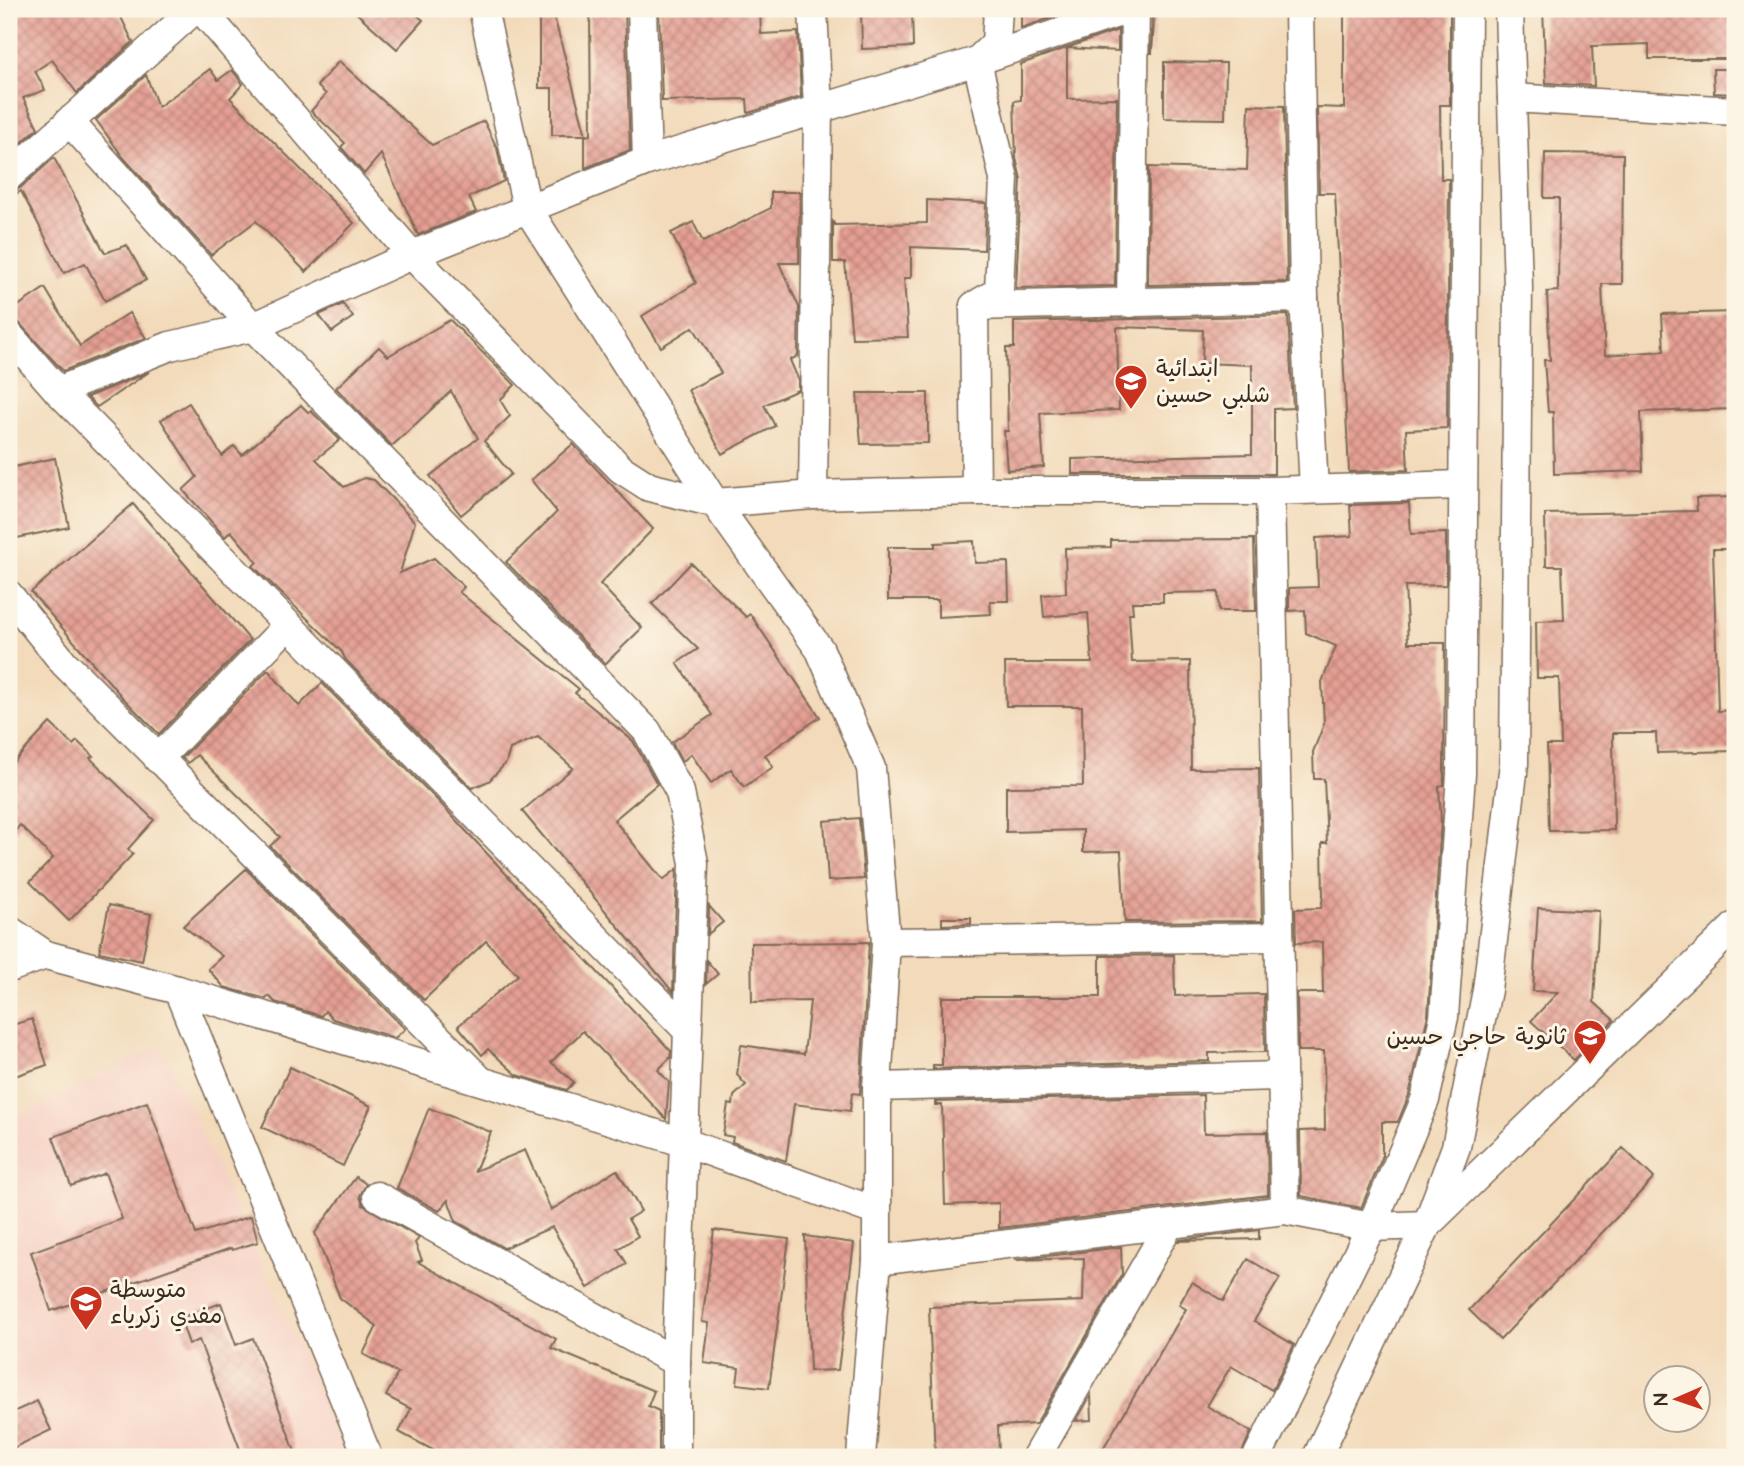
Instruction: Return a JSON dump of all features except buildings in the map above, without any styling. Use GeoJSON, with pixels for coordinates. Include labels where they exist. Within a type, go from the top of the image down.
{"type":"FeatureCollection","features":[{"type":"Feature","properties":{"kind":"street"},"geometry":{"type":"LineString","coordinates":[[9,176],[195,9]]}},
{"type":"Feature","properties":{"kind":"street"},"geometry":{"type":"LineString","coordinates":[[201,9],[412,255],[621,469],[649,487],[715,503],[813,495],[976,491],[1270,491],[1461,485]]}},
{"type":"Feature","properties":{"kind":"street"},"geometry":{"type":"LineString","coordinates":[[483,9],[527,208],[715,503],[820,650],[871,768],[886,942],[877,1087],[877,1260],[861,1457]]}},
{"type":"Feature","properties":{"kind":"street"},"geometry":{"type":"LineString","coordinates":[[642,9],[647,161]]}},
{"type":"Feature","properties":{"kind":"street"},"geometry":{"type":"LineString","coordinates":[[813,9],[818,108],[813,495]]}},
{"type":"Feature","properties":{"kind":"street"},"geometry":{"type":"LineString","coordinates":[[977,61],[996,43],[998,9]]}},
{"type":"Feature","properties":{"kind":"street"},"geometry":{"type":"LineString","coordinates":[[58,391],[170,346],[253,327],[412,255],[647,161],[977,61],[1129,9]]}},
{"type":"Feature","properties":{"kind":"street"},"geometry":{"type":"LineString","coordinates":[[1131,303],[1135,9]]}},
{"type":"Feature","properties":{"kind":"street"},"geometry":{"type":"LineString","coordinates":[[1299,9],[1304,298],[1314,489]]}},
{"type":"Feature","properties":{"kind":"street"},"geometry":{"type":"LineString","coordinates":[[1257,1457],[1371,1227],[1426,1100],[1444,1017],[1461,774],[1461,485],[1467,9]]}},
{"type":"Feature","properties":{"kind":"street"},"geometry":{"type":"LineString","coordinates":[[1317,1457],[1427,1225],[1456,1147],[1488,990],[1514,764],[1518,286],[1509,9]]}},
{"type":"Feature","properties":{"kind":"street"},"geometry":{"type":"LineString","coordinates":[[974,306],[999,291],[1004,179],[977,61]]}},
{"type":"Feature","properties":{"kind":"street"},"geometry":{"type":"LineString","coordinates":[[1512,98],[1735,111]]}},
{"type":"Feature","properties":{"kind":"street"},"geometry":{"type":"LineString","coordinates":[[69,121],[253,327],[647,731],[680,792],[694,863],[676,1362],[676,1457]]}},
{"type":"Feature","properties":{"kind":"street"},"geometry":{"type":"LineString","coordinates":[[974,306],[1304,298]]}},
{"type":"Feature","properties":{"kind":"street"},"geometry":{"type":"LineString","coordinates":[[974,306],[976,491]]}},
{"type":"Feature","properties":{"kind":"street"},"geometry":{"type":"LineString","coordinates":[[9,335],[58,391],[687,1030]]}},
{"type":"Feature","properties":{"kind":"street"},"geometry":{"type":"LineString","coordinates":[[1270,491],[1284,1210]]}},
{"type":"Feature","properties":{"kind":"street"},"geometry":{"type":"LineString","coordinates":[[9,595],[64,663],[480,1079]]}},
{"type":"Feature","properties":{"kind":"street"},"geometry":{"type":"LineString","coordinates":[[158,759],[288,625]]}},
{"type":"Feature","properties":{"kind":"street"},"geometry":{"type":"LineString","coordinates":[[877,1260],[1284,1210],[1371,1227],[1427,1225],[1735,926]]}},
{"type":"Feature","properties":{"kind":"street"},"geometry":{"type":"LineString","coordinates":[[9,930],[46,955],[178,990],[480,1079],[684,1142],[875,1211]]}},
{"type":"Feature","properties":{"kind":"street"},"geometry":{"type":"LineString","coordinates":[[886,942],[1279,937]]}},
{"type":"Feature","properties":{"kind":"street"},"geometry":{"type":"LineString","coordinates":[[9,968],[46,955]]}},
{"type":"Feature","properties":{"kind":"street"},"geometry":{"type":"LineString","coordinates":[[178,990],[368,1457]]}},
{"type":"Feature","properties":{"kind":"street"},"geometry":{"type":"LineString","coordinates":[[877,1087],[1282,1076]]}},
{"type":"Feature","properties":{"kind":"street"},"geometry":{"type":"LineString","coordinates":[[377,1196],[676,1362]]}},
{"type":"Feature","properties":{"kind":"street"},"geometry":{"type":"LineString","coordinates":[[1036,1457],[1169,1224]]}},
{"type":"Feature","properties":{"kind":"shaded area"},"geometry":{"type":"Polygon","coordinates":[[[161,1045],[349,1457],[9,1457],[9,1121],[161,1045]]]}},
{"type":"Feature","properties":{"kind":"place","name":"ابتدائية شلبي حسين"},"geometry":{"type":"Point","coordinates":[1131,411]}},
{"type":"Feature","properties":{"kind":"place","name":"ثانوية حاجي حسين"},"geometry":{"type":"Point","coordinates":[1590,1066]}},
{"type":"Feature","properties":{"kind":"place","name":"متوسطة مفدي زكرياء"},"geometry":{"type":"Point","coordinates":[86,1332]}}]}
